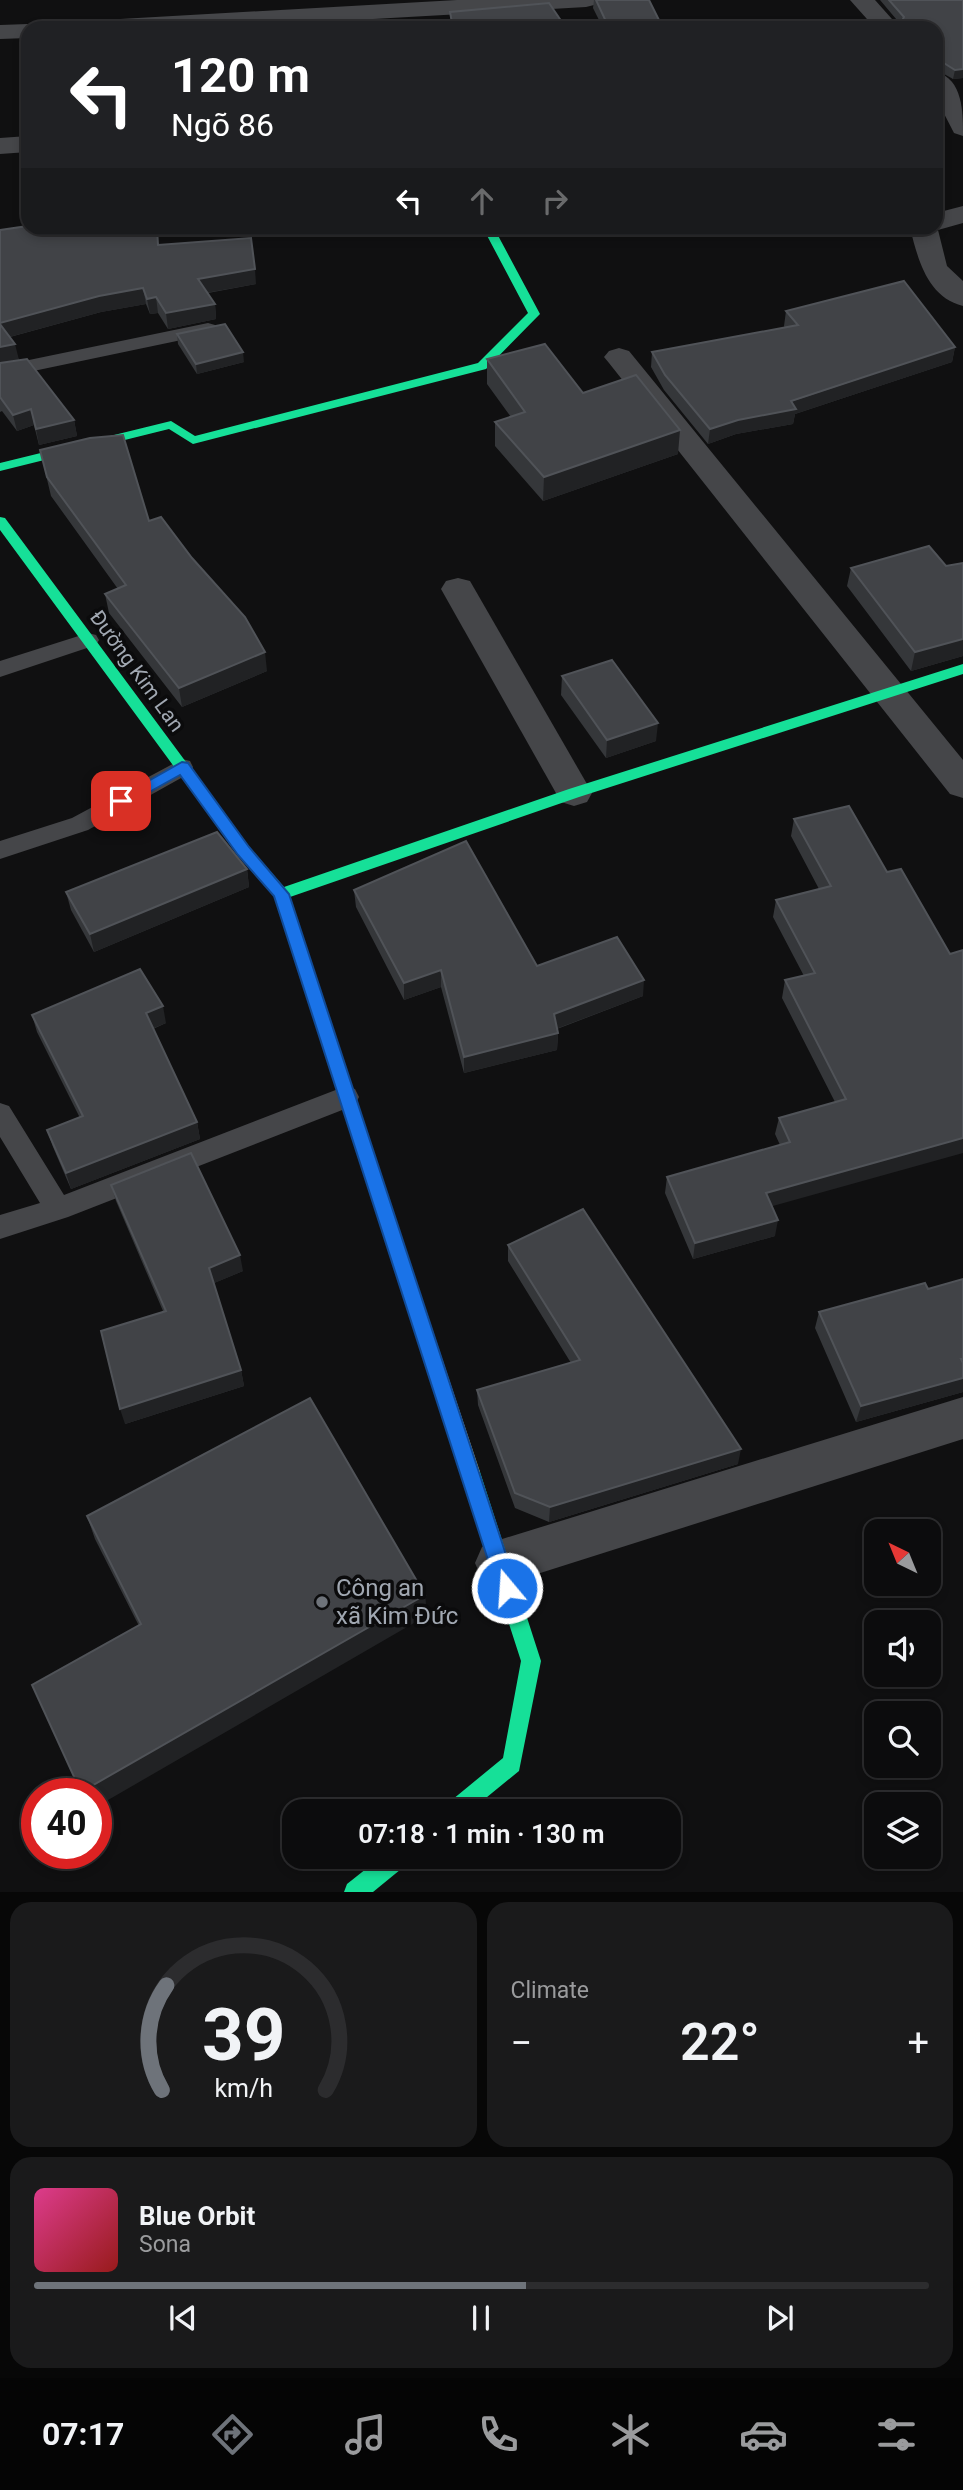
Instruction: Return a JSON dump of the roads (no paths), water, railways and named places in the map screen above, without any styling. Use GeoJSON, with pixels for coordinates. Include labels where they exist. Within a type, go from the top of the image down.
{"type":"FeatureCollection","features":[{"type":"Feature","properties":{"kind":"street"},"geometry":{"type":"LineString","coordinates":[[350,21],[586,0]]}},
{"type":"Feature","properties":{"kind":"street"},"geometry":{"type":"LineString","coordinates":[[862,0],[882,21]]}},
{"type":"Feature","properties":{"kind":"street"},"geometry":{"type":"LineString","coordinates":[[0,33],[21,32]]}},
{"type":"Feature","properties":{"kind":"street"},"geometry":{"type":"LineString","coordinates":[[943,87],[963,128]]}},
{"type":"Feature","properties":{"kind":"street"},"geometry":{"type":"LineString","coordinates":[[0,146],[21,144]]}},
{"type":"Feature","properties":{"kind":"street"},"geometry":{"type":"LineString","coordinates":[[943,220],[963,214]]}},
{"type":"Feature","properties":{"kind":"street"},"geometry":{"type":"LineString","coordinates":[[0,467],[171,425],[193,440],[482,366],[534,314],[492,235]]}},
{"type":"Feature","properties":{"kind":"street"},"geometry":{"type":"LineString","coordinates":[[926,235],[934,269],[963,297]]}},
{"type":"Feature","properties":{"kind":"street"},"geometry":{"type":"LineString","coordinates":[[619,357],[891,692],[963,785]]}},
{"type":"Feature","properties":{"kind":"street","name":"Đường Kim Lan"},"geometry":{"type":"LineString","coordinates":[[0,521],[244,851],[281,894],[531,1661],[512,1764],[469,1799]]}},
{"type":"Feature","properties":{"kind":"street"},"geometry":{"type":"LineString","coordinates":[[458,589],[574,793]]}},
{"type":"Feature","properties":{"kind":"street"},"geometry":{"type":"LineString","coordinates":[[281,894],[574,793],[963,669]]}},
{"type":"Feature","properties":{"kind":"street"},"geometry":{"type":"LineString","coordinates":[[499,1563],[963,1418]]}},
{"type":"Feature","properties":{"kind":"street"},"geometry":{"type":"LineString","coordinates":[[355,1892],[383,1869]]}},
{"type":"Feature","properties":{"kind":"lane"},"geometry":{"type":"LineString","coordinates":[[0,372],[222,327]]}},
{"type":"Feature","properties":{"kind":"lane"},"geometry":{"type":"LineString","coordinates":[[0,669],[88,640]]}},
{"type":"Feature","properties":{"kind":"lane"},"geometry":{"type":"LineString","coordinates":[[0,850],[79,824],[182,767]]}},
{"type":"Feature","properties":{"kind":"lane"},"geometry":{"type":"LineString","coordinates":[[0,1227],[58,1209],[346,1097]]}},
{"type":"Feature","properties":{"kind":"lane"},"geometry":{"type":"LineString","coordinates":[[0,1114],[58,1209]]}},
{"type":"Feature","properties":{"kind":"place","name":"Công an xã Kim Đức"},"geometry":{"type":"Point","coordinates":[322,1602]}}]}
